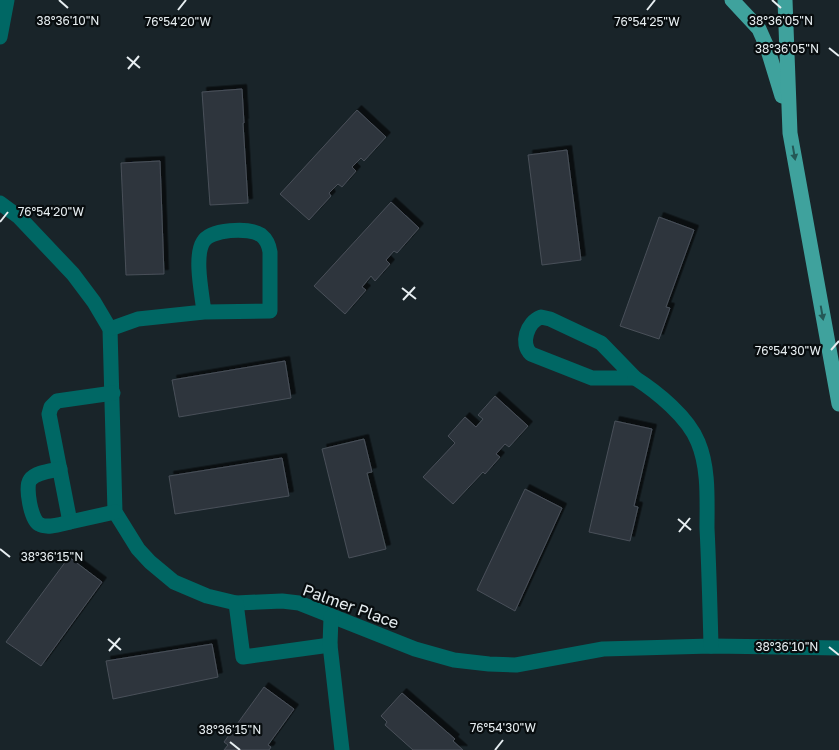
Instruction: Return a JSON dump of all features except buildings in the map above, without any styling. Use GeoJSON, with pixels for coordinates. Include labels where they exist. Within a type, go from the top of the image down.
{"type":"FeatureCollection","features":[{"type":"Feature","properties":{"kind":"main road"},"geometry":{"type":"LineString","coordinates":[[732,0],[759,29],[778,82],[790,133],[839,404]]}},
{"type":"Feature","properties":{"kind":"main road"},"geometry":{"type":"LineString","coordinates":[[785,0],[790,133]]}},
{"type":"Feature","properties":{"kind":"street"},"geometry":{"type":"LineString","coordinates":[[0,38],[7,0]]}},
{"type":"Feature","properties":{"kind":"street"},"geometry":{"type":"LineString","coordinates":[[0,203],[19,217],[73,274],[94,302],[110,329],[115,512],[45,527],[38,524],[33,518],[28,488],[30,480],[37,475],[60,469]]}},
{"type":"Feature","properties":{"kind":"street"},"geometry":{"type":"LineString","coordinates":[[110,329],[138,320],[204,312],[270,311],[270,252],[269,246],[261,236],[249,232],[219,232],[210,234],[202,242],[199,264],[204,312]]}},
{"type":"Feature","properties":{"kind":"street"},"geometry":{"type":"LineString","coordinates":[[635,378],[592,378],[531,354],[526,348],[525,342],[532,324],[538,318],[546,317],[601,343],[635,378],[650,388],[688,424],[698,441],[703,457],[706,486],[711,646]]}},
{"type":"Feature","properties":{"kind":"street"},"geometry":{"type":"LineString","coordinates":[[70,522],[49,414],[51,407],[57,401],[113,393]]}},
{"type":"Feature","properties":{"kind":"street","name":"Palmer Place"},"geometry":{"type":"LineString","coordinates":[[115,512],[138,549],[161,573],[174,582],[192,590],[236,603],[282,601],[298,604],[446,658],[489,664],[516,665],[603,649],[711,646],[839,648]]}},
{"type":"Feature","properties":{"kind":"street"},"geometry":{"type":"LineString","coordinates":[[236,603],[243,657],[330,645]]}},
{"type":"Feature","properties":{"kind":"street"},"geometry":{"type":"LineString","coordinates":[[331,617],[330,645],[342,750]]}}]}
